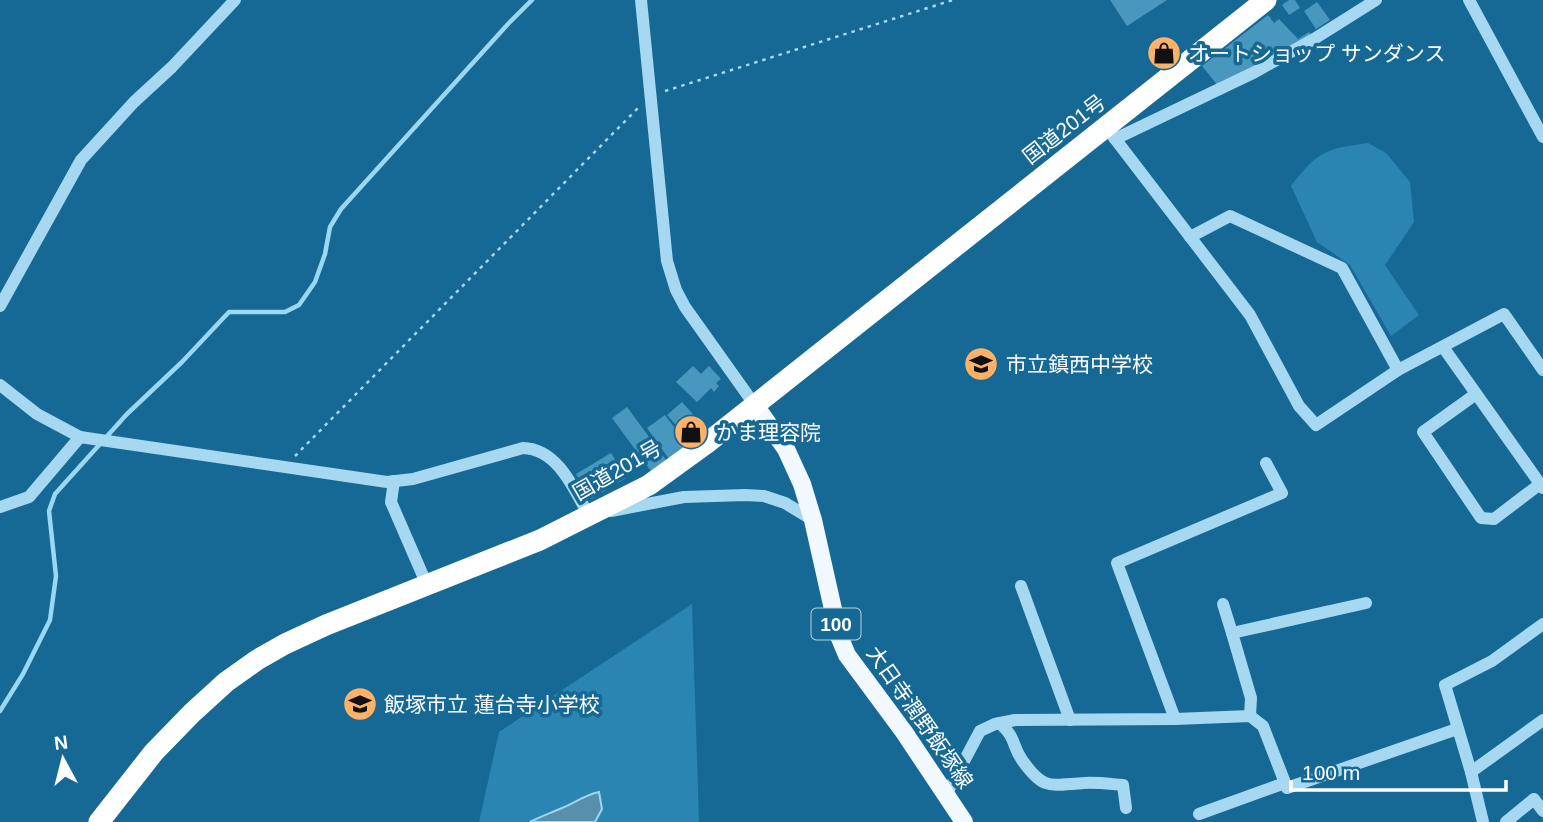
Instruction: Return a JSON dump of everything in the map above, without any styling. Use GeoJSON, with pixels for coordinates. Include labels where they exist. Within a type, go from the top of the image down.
{"type":"FeatureCollection","features":[{"type":"Feature","properties":{"kind":"highway","name":"国道201号"},"geometry":{"type":"LineString","coordinates":[[99,822],[154,752],[226,682],[285,644],[540,540],[649,485],[1110,133],[1266,0]]}},
{"type":"Feature","properties":{"kind":"main road","name":"大日寺潤野飯塚線"},"geometry":{"type":"LineString","coordinates":[[754,404],[786,449],[802,484],[813,520],[839,636],[847,655],[947,793],[964,822]]}},
{"type":"Feature","properties":{"kind":"street"},"geometry":{"type":"LineString","coordinates":[[0,306],[81,160],[235,0]]}},
{"type":"Feature","properties":{"kind":"street"},"geometry":{"type":"LineString","coordinates":[[641,0],[667,261],[676,290],[685,307],[754,404]]}},
{"type":"Feature","properties":{"kind":"street"},"geometry":{"type":"LineString","coordinates":[[1376,0],[1255,72],[1110,133],[1250,315],[1299,406],[1316,425],[1398,370],[1504,314],[1543,370]]}},
{"type":"Feature","properties":{"kind":"street"},"geometry":{"type":"LineString","coordinates":[[1469,0],[1543,137]]}},
{"type":"Feature","properties":{"kind":"street"},"geometry":{"type":"LineString","coordinates":[[1190,237],[1230,216],[1342,268],[1398,370]]}},
{"type":"Feature","properties":{"kind":"street"},"geometry":{"type":"LineString","coordinates":[[1443,348],[1476,394],[1542,486],[1494,519],[1481,518],[1423,432],[1476,394]]}},
{"type":"Feature","properties":{"kind":"street"},"geometry":{"type":"LineString","coordinates":[[0,385],[37,414],[80,437],[394,481],[413,479],[523,447],[535,448],[549,457],[570,481],[589,516],[684,497],[745,495],[764,496],[785,503],[813,520]]}},
{"type":"Feature","properties":{"kind":"street"},"geometry":{"type":"LineString","coordinates":[[0,508],[29,497],[80,437]]}},
{"type":"Feature","properties":{"kind":"street"},"geometry":{"type":"LineString","coordinates":[[1175,719],[1117,563],[1282,493],[1266,463]]}},
{"type":"Feature","properties":{"kind":"street"},"geometry":{"type":"LineString","coordinates":[[394,481],[391,502],[427,585]]}},
{"type":"Feature","properties":{"kind":"street"},"geometry":{"type":"LineString","coordinates":[[1021,586],[1070,720]]}},
{"type":"Feature","properties":{"kind":"street"},"geometry":{"type":"LineString","coordinates":[[1232,633],[1366,603]]}},
{"type":"Feature","properties":{"kind":"street"},"geometry":{"type":"LineString","coordinates":[[1223,604],[1251,698],[1251,716]]}},
{"type":"Feature","properties":{"kind":"street"},"geometry":{"type":"LineString","coordinates":[[1484,822],[1445,685],[1492,661],[1543,624]]}},
{"type":"Feature","properties":{"kind":"street"},"geometry":{"type":"LineString","coordinates":[[947,793],[981,731],[1014,720],[1251,716],[1263,726],[1287,788],[1457,729]]}},
{"type":"Feature","properties":{"kind":"street"},"geometry":{"type":"LineString","coordinates":[[1471,772],[1543,720]]}},
{"type":"Feature","properties":{"kind":"street"},"geometry":{"type":"LineString","coordinates":[[999,723],[1011,733],[1020,756],[1034,775],[1048,786],[1085,783],[1123,785],[1126,808]]}},
{"type":"Feature","properties":{"kind":"street"},"geometry":{"type":"LineString","coordinates":[[1199,814],[1285,783]]}},
{"type":"Feature","properties":{"kind":"street"},"geometry":{"type":"LineString","coordinates":[[1506,822],[1534,799],[1543,811]]}},
{"type":"Feature","properties":{"kind":"path"},"geometry":{"type":"LineString","coordinates":[[285,466],[649,96],[953,0]]}},
{"type":"Feature","properties":{"kind":"shaded area"},"geometry":{"type":"Polygon","coordinates":[[[1368,143],[1386,153],[1410,182],[1414,222],[1385,265],[1419,315],[1391,336],[1350,265],[1317,242],[1291,186],[1308,165],[1324,154],[1342,147],[1368,143]]]}},
{"type":"Feature","properties":{"kind":"shaded area"},"geometry":{"type":"Polygon","coordinates":[[[692,604],[699,822],[479,822],[499,732],[692,604]]]}},
{"type":"Feature","properties":{"kind":"shaded area"},"geometry":{"type":"Polygon","coordinates":[[[599,792],[602,809],[595,822],[530,822],[589,795],[599,792]]]}},
{"type":"Feature","properties":{"kind":"building"},"geometry":{"type":"Polygon","coordinates":[[[1110,0],[1167,0],[1127,26],[1110,0]]]}},
{"type":"Feature","properties":{"kind":"building"},"geometry":{"type":"Polygon","coordinates":[[[1289,0],[1295,0],[1300,8],[1289,15],[1282,5],[1289,0]]]}},
{"type":"Feature","properties":{"kind":"building"},"geometry":{"type":"Polygon","coordinates":[[[1317,2],[1330,20],[1316,29],[1304,11],[1317,2]]]}},
{"type":"Feature","properties":{"kind":"building"},"geometry":{"type":"Polygon","coordinates":[[[1268,15],[1274,23],[1279,19],[1298,39],[1309,32],[1313,37],[1219,87],[1202,66],[1268,15]]]}},
{"type":"Feature","properties":{"kind":"building"},"geometry":{"type":"Polygon","coordinates":[[[693,366],[701,374],[709,366],[721,379],[716,383],[719,386],[714,392],[711,388],[697,402],[676,382],[693,366]]]}},
{"type":"Feature","properties":{"kind":"building"},"geometry":{"type":"Polygon","coordinates":[[[682,402],[706,429],[691,442],[667,415],[682,402]]]}},
{"type":"Feature","properties":{"kind":"building"},"geometry":{"type":"Polygon","coordinates":[[[627,407],[666,460],[651,471],[612,418],[627,407]]]}},
{"type":"Feature","properties":{"kind":"building"},"geometry":{"type":"Polygon","coordinates":[[[665,415],[688,446],[669,459],[647,428],[665,415]]]}},
{"type":"Feature","properties":{"kind":"building"},"geometry":{"type":"Polygon","coordinates":[[[611,453],[626,478],[591,499],[576,474],[611,453]]]}},
{"type":"Feature","properties":{"kind":"waterway"},"geometry":{"type":"LineString","coordinates":[[0,711],[23,674],[50,620],[56,576],[49,511],[55,494],[127,414],[182,362],[229,312],[285,312],[299,305],[315,282],[325,254],[330,227],[341,209],[532,0]]}},
{"type":"Feature","properties":{"kind":"place","name":"オートショップ サンダンス"},"geometry":{"type":"Point","coordinates":[1164,53]}},
{"type":"Feature","properties":{"kind":"place","name":"市立鎮西中学校"},"geometry":{"type":"Point","coordinates":[981,364]}},
{"type":"Feature","properties":{"kind":"place","name":"かま理容院"},"geometry":{"type":"Point","coordinates":[691,432]}},
{"type":"Feature","properties":{"kind":"place","name":"飯塚市立 蓮台寺小学校"},"geometry":{"type":"Point","coordinates":[360,704]}}]}
